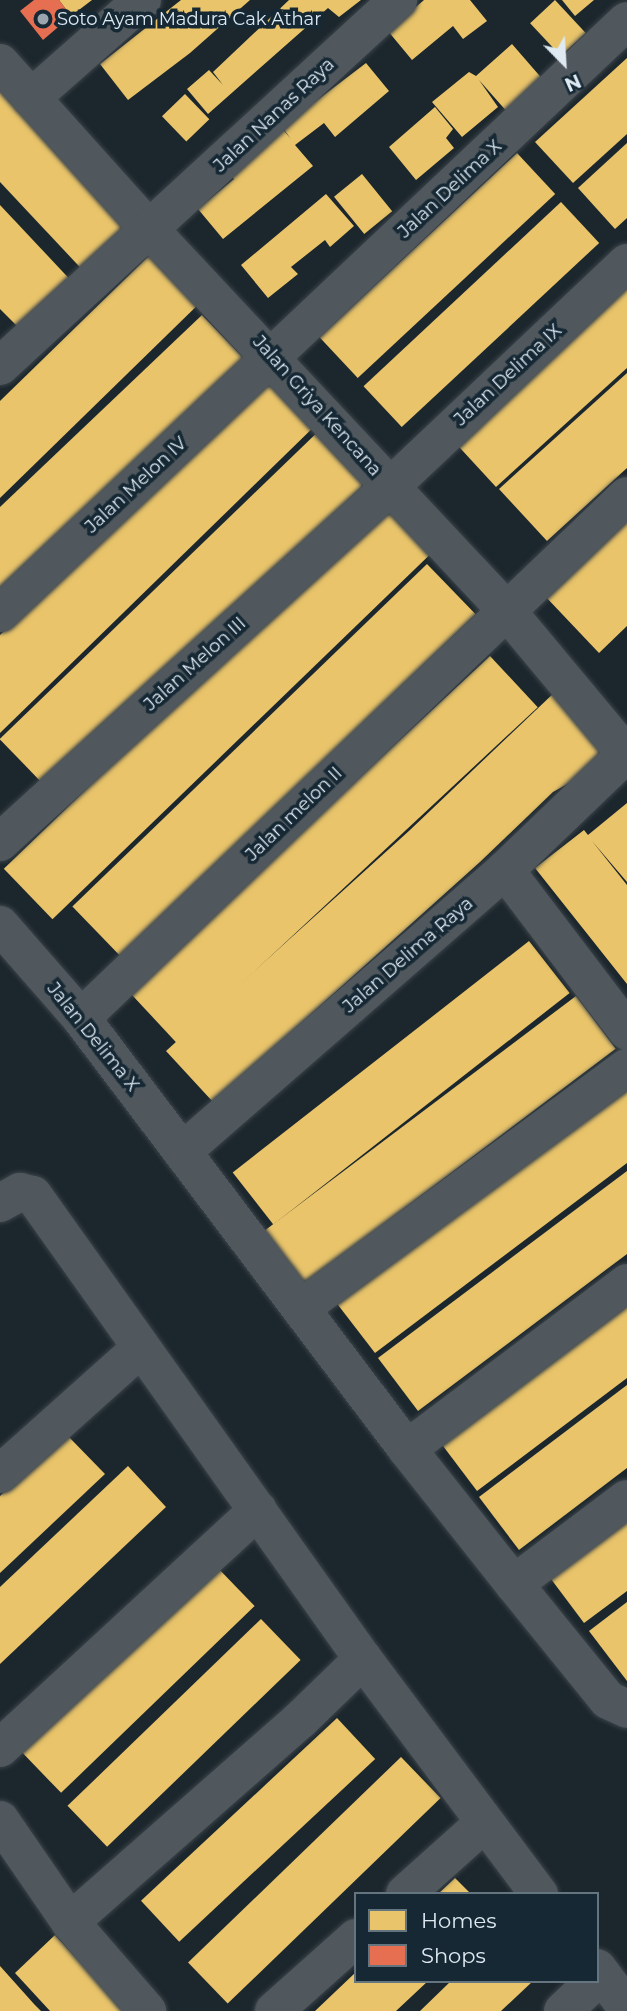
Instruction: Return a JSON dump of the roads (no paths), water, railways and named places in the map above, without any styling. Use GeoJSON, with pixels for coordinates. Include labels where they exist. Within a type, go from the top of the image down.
{"type":"FeatureCollection","features":[{"type":"Feature","properties":{"kind":"street"},"geometry":{"type":"LineString","coordinates":[[32,98],[142,0]]}},
{"type":"Feature","properties":{"kind":"street","name":"Jalan Nanas Raya"},"geometry":{"type":"LineString","coordinates":[[3,359],[150,229],[398,0]]}},
{"type":"Feature","properties":{"kind":"street","name":"Jalan Delima X"},"geometry":{"type":"LineString","coordinates":[[272,357],[627,21]]}},
{"type":"Feature","properties":{"kind":"street","name":"Jalan Griya Kencana"},"geometry":{"type":"LineString","coordinates":[[0,63],[150,229],[506,610],[627,754]]}},
{"type":"Feature","properties":{"kind":"street","name":"Jalan Delima IX"},"geometry":{"type":"LineString","coordinates":[[390,486],[627,263]]}},
{"type":"Feature","properties":{"kind":"street","name":"Jalan Melon IV"},"geometry":{"type":"LineString","coordinates":[[0,613],[272,357]]}},
{"type":"Feature","properties":{"kind":"street","name":"Jalan Melon III"},"geometry":{"type":"LineString","coordinates":[[0,842],[390,486]]}},
{"type":"Feature","properties":{"kind":"street","name":"Jalan melon II"},"geometry":{"type":"LineString","coordinates":[[81,1018],[627,496]]}},
{"type":"Feature","properties":{"kind":"street","name":"Jalan Delima Raya"},"geometry":{"type":"LineString","coordinates":[[183,1151],[505,870],[627,754]]}},
{"type":"Feature","properties":{"kind":"street"},"geometry":{"type":"LineString","coordinates":[[505,870],[627,1031]]}},
{"type":"Feature","properties":{"kind":"street","name":"Jalan Delima X"},"geometry":{"type":"LineString","coordinates":[[0,925],[81,1018],[407,1449],[514,1584],[608,1700],[627,1709]]}},
{"type":"Feature","properties":{"kind":"street"},"geometry":{"type":"LineString","coordinates":[[301,1307],[627,1068]]}},
{"type":"Feature","properties":{"kind":"street"},"geometry":{"type":"LineString","coordinates":[[0,1203],[20,1192],[33,1195],[363,1659],[537,1892]]}},
{"type":"Feature","properties":{"kind":"street"},"geometry":{"type":"LineString","coordinates":[[407,1449],[627,1283]]}},
{"type":"Feature","properties":{"kind":"street"},"geometry":{"type":"LineString","coordinates":[[0,1474],[140,1349]]}},
{"type":"Feature","properties":{"kind":"street"},"geometry":{"type":"LineString","coordinates":[[514,1584],[627,1499]]}},
{"type":"Feature","properties":{"kind":"street"},"geometry":{"type":"LineString","coordinates":[[0,1748],[258,1510]]}},
{"type":"Feature","properties":{"kind":"street"},"geometry":{"type":"LineString","coordinates":[[70,1922],[300,1720],[363,1659]]}},
{"type":"Feature","properties":{"kind":"street"},"geometry":{"type":"LineString","coordinates":[[0,1820],[70,1922],[146,2011]]}},
{"type":"Feature","properties":{"kind":"street"},"geometry":{"type":"LineString","coordinates":[[407,1892],[484,1823]]}},
{"type":"Feature","properties":{"kind":"street"},"geometry":{"type":"LineString","coordinates":[[274,2011],[354,1940]]}},
{"type":"Feature","properties":{"kind":"street"},"geometry":{"type":"LineString","coordinates":[[599,1977],[627,2008]]}},
{"type":"Feature","properties":{"kind":"street"},"geometry":{"type":"LineString","coordinates":[[563,2011],[591,1983]]}},
{"type":"Feature","properties":{"kind":"place","name":"Soto Ayam Madura Cak Athar"},"geometry":{"type":"Point","coordinates":[43,19]}}]}
